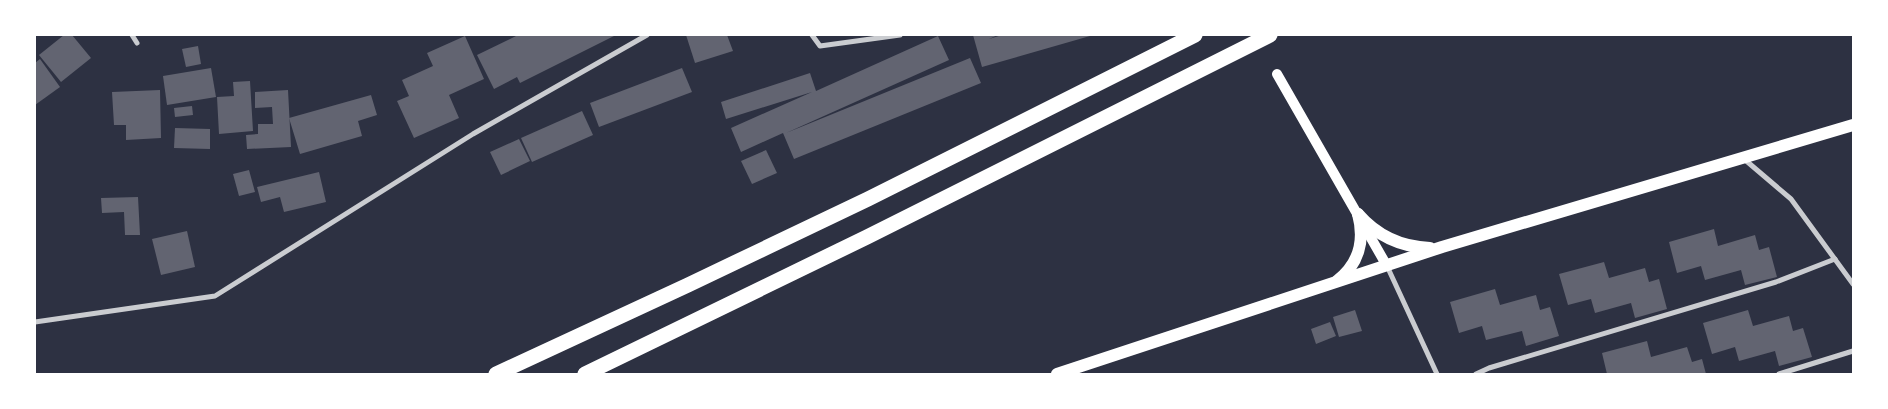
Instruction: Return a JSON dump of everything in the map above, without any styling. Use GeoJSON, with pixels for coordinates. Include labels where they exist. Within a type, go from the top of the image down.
{"type":"FeatureCollection","features":[{"type":"Feature","properties":{"kind":"highway"},"geometry":{"type":"LineString","coordinates":[[496,374],[688,286],[868,199],[1195,35]]}},
{"type":"Feature","properties":{"kind":"highway"},"geometry":{"type":"LineString","coordinates":[[585,374],[875,233],[1270,35]]}},
{"type":"Feature","properties":{"kind":"main road"},"geometry":{"type":"LineString","coordinates":[[1277,74],[1387,266]]}},
{"type":"Feature","properties":{"kind":"main road"},"geometry":{"type":"LineString","coordinates":[[1057,374],[1442,247],[1853,125]]}},
{"type":"Feature","properties":{"kind":"main road"},"geometry":{"type":"LineString","coordinates":[[1358,214],[1367,224],[1390,239],[1416,247],[1442,247]]}},
{"type":"Feature","properties":{"kind":"main road"},"geometry":{"type":"LineString","coordinates":[[1328,286],[1343,276],[1354,262],[1361,239],[1361,226],[1358,214]]}},
{"type":"Feature","properties":{"kind":"street"},"geometry":{"type":"LineString","coordinates":[[132,35],[137,43]]}},
{"type":"Feature","properties":{"kind":"street"},"geometry":{"type":"LineString","coordinates":[[35,322],[215,296],[473,134],[647,35]]}},
{"type":"Feature","properties":{"kind":"street"},"geometry":{"type":"LineString","coordinates":[[812,35],[820,46],[900,35]]}},
{"type":"Feature","properties":{"kind":"street"},"geometry":{"type":"LineString","coordinates":[[1742,157],[1790,199],[1853,284]]}},
{"type":"Feature","properties":{"kind":"street"},"geometry":{"type":"LineString","coordinates":[[1476,374],[1488,368],[1776,282],[1835,259]]}},
{"type":"Feature","properties":{"kind":"street"},"geometry":{"type":"LineString","coordinates":[[1387,266],[1437,374]]}},
{"type":"Feature","properties":{"kind":"street"},"geometry":{"type":"LineString","coordinates":[[1779,374],[1853,351]]}},
{"type":"Feature","properties":{"kind":"building"},"geometry":{"type":"Polygon","coordinates":[[[64,35],[72,35],[91,58],[61,82],[39,55],[64,35]]]}},
{"type":"Feature","properties":{"kind":"building"},"geometry":{"type":"Polygon","coordinates":[[[518,35],[616,35],[520,83],[517,77],[494,89],[477,55],[518,35]]]}},
{"type":"Feature","properties":{"kind":"building"},"geometry":{"type":"Polygon","coordinates":[[[686,35],[727,35],[733,51],[695,63],[686,35]]]}},
{"type":"Feature","properties":{"kind":"building"},"geometry":{"type":"Polygon","coordinates":[[[973,35],[998,35],[989,39],[1002,35],[1090,36],[982,67],[973,35]]]}},
{"type":"Feature","properties":{"kind":"building"},"geometry":{"type":"Polygon","coordinates":[[[465,36],[484,79],[449,95],[459,118],[414,138],[397,101],[409,96],[402,80],[433,66],[427,53],[465,36]]]}},
{"type":"Feature","properties":{"kind":"building"},"geometry":{"type":"Polygon","coordinates":[[[938,36],[949,60],[786,133],[970,58],[981,83],[794,159],[783,133],[741,152],[731,128],[812,92],[726,119],[721,102],[810,73],[816,91],[938,36]]]}},
{"type":"Feature","properties":{"kind":"building"},"geometry":{"type":"Polygon","coordinates":[[[198,46],[201,64],[186,67],[182,49],[198,46]]]}},
{"type":"Feature","properties":{"kind":"building"},"geometry":{"type":"Polygon","coordinates":[[[40,59],[60,87],[35,105],[35,63],[40,59]]]}},
{"type":"Feature","properties":{"kind":"building"},"geometry":{"type":"Polygon","coordinates":[[[211,68],[216,97],[167,105],[163,76],[211,68]]]}},
{"type":"Feature","properties":{"kind":"building"},"geometry":{"type":"Polygon","coordinates":[[[682,68],[692,92],[599,127],[590,103],[682,68]]]}},
{"type":"Feature","properties":{"kind":"building"},"geometry":{"type":"Polygon","coordinates":[[[250,81],[253,131],[219,134],[217,97],[234,96],[233,82],[250,81]]]}},
{"type":"Feature","properties":{"kind":"building"},"geometry":{"type":"Polygon","coordinates":[[[160,90],[161,138],[126,140],[126,125],[114,125],[112,92],[160,90]]]}},
{"type":"Feature","properties":{"kind":"building"},"geometry":{"type":"Polygon","coordinates":[[[288,90],[291,147],[247,149],[246,135],[258,134],[258,124],[273,124],[272,107],[255,108],[255,92],[288,90]]]}},
{"type":"Feature","properties":{"kind":"building"},"geometry":{"type":"Polygon","coordinates":[[[371,95],[377,115],[358,121],[362,136],[300,154],[289,118],[371,95]]]}},
{"type":"Feature","properties":{"kind":"building"},"geometry":{"type":"Polygon","coordinates":[[[192,106],[193,115],[175,117],[174,108],[192,106]]]}},
{"type":"Feature","properties":{"kind":"building"},"geometry":{"type":"Polygon","coordinates":[[[582,111],[593,135],[532,162],[521,138],[582,111]]]}},
{"type":"Feature","properties":{"kind":"building"},"geometry":{"type":"Polygon","coordinates":[[[175,128],[210,129],[210,149],[174,148],[175,128]]]}},
{"type":"Feature","properties":{"kind":"building"},"geometry":{"type":"Polygon","coordinates":[[[519,139],[530,161],[501,175],[490,152],[519,139]]]}},
{"type":"Feature","properties":{"kind":"building"},"geometry":{"type":"Polygon","coordinates":[[[766,150],[777,173],[752,184],[741,161],[766,150]]]}},
{"type":"Feature","properties":{"kind":"building"},"geometry":{"type":"Polygon","coordinates":[[[249,170],[255,192],[239,196],[233,174],[249,170]]]}},
{"type":"Feature","properties":{"kind":"building"},"geometry":{"type":"Polygon","coordinates":[[[319,172],[326,202],[284,212],[280,197],[261,202],[257,187],[319,172]]]}},
{"type":"Feature","properties":{"kind":"building"},"geometry":{"type":"Polygon","coordinates":[[[138,197],[140,235],[125,235],[124,212],[102,213],[101,198],[138,197]]]}},
{"type":"Feature","properties":{"kind":"building"},"geometry":{"type":"Polygon","coordinates":[[[1714,229],[1718,246],[1755,235],[1759,250],[1769,247],[1777,277],[1745,285],[1741,270],[1705,280],[1701,266],[1677,273],[1669,242],[1714,229]]]}},
{"type":"Feature","properties":{"kind":"building"},"geometry":{"type":"Polygon","coordinates":[[[187,231],[195,267],[161,275],[152,239],[187,231]]]}},
{"type":"Feature","properties":{"kind":"building"},"geometry":{"type":"Polygon","coordinates":[[[1604,262],[1609,278],[1645,268],[1649,282],[1659,279],[1667,309],[1635,318],[1631,303],[1595,313],[1591,299],[1568,305],[1559,274],[1604,262]]]}},
{"type":"Feature","properties":{"kind":"building"},"geometry":{"type":"Polygon","coordinates":[[[1495,289],[1500,305],[1536,295],[1540,310],[1550,307],[1559,336],[1526,346],[1522,331],[1486,340],[1482,326],[1459,333],[1450,302],[1495,289]]]}},
{"type":"Feature","properties":{"kind":"building"},"geometry":{"type":"Polygon","coordinates":[[[1355,310],[1362,331],[1339,337],[1333,317],[1355,310]]]}},
{"type":"Feature","properties":{"kind":"building"},"geometry":{"type":"Polygon","coordinates":[[[1748,310],[1753,326],[1789,316],[1793,331],[1803,328],[1812,357],[1779,366],[1775,351],[1739,361],[1735,347],[1712,354],[1703,323],[1748,310]]]}},
{"type":"Feature","properties":{"kind":"building"},"geometry":{"type":"Polygon","coordinates":[[[1330,322],[1336,336],[1316,344],[1311,329],[1330,322]]]}},
{"type":"Feature","properties":{"kind":"building"},"geometry":{"type":"Polygon","coordinates":[[[1647,341],[1651,357],[1687,347],[1692,362],[1702,359],[1706,374],[1607,374],[1602,353],[1647,341]]]}}]}
